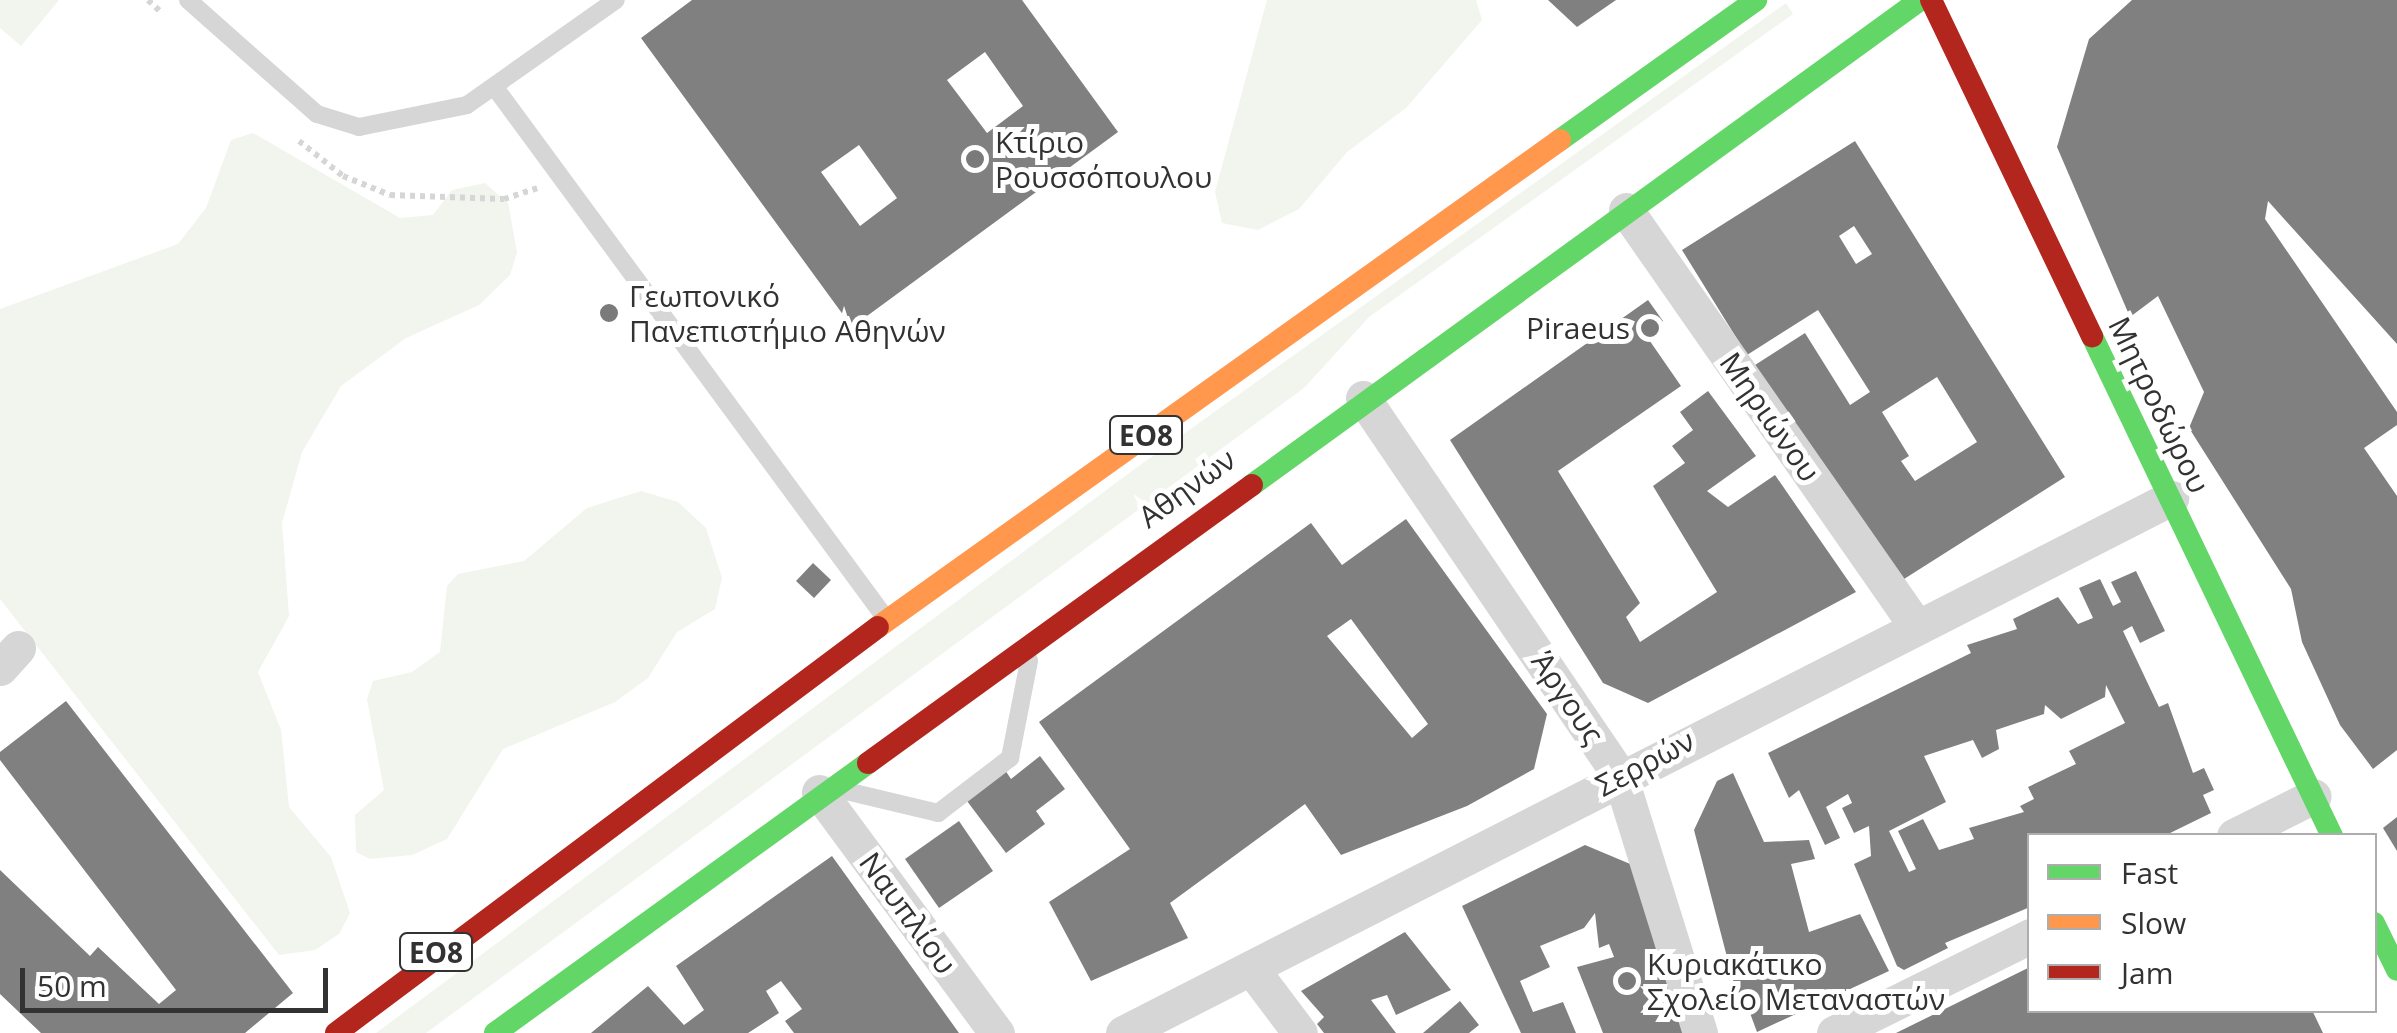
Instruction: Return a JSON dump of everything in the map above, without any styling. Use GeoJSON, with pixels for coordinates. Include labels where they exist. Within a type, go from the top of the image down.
{"type":"FeatureCollection","features":[{"type":"Feature","properties":{"kind":"main road","name":"ΕΟ8"},"geometry":{"type":"LineString","coordinates":[[336,1033],[887,620],[1756,0]]}},
{"type":"Feature","properties":{"kind":"main road","name":"Αθηνών"},"geometry":{"type":"LineString","coordinates":[[495,1033],[1034,636],[1920,0]]}},
{"type":"Feature","properties":{"kind":"main road","name":"Μητροδώρου"},"geometry":{"type":"LineString","coordinates":[[1930,0],[2331,833]]}},
{"type":"Feature","properties":{"kind":"main road"},"geometry":{"type":"LineString","coordinates":[[2377,929],[2397,970]]}},
{"type":"Feature","properties":{"kind":"street","name":"Μηριώνου"},"geometry":{"type":"LineString","coordinates":[[1626,210],[1914,623]]}},
{"type":"Feature","properties":{"kind":"street","name":"Άργους"},"geometry":{"type":"LineString","coordinates":[[1363,398],[1620,776],[1700,1033]]}},
{"type":"Feature","properties":{"kind":"street","name":"Σερρών"},"geometry":{"type":"LineString","coordinates":[[1123,1033],[1914,623],[2170,498]]}},
{"type":"Feature","properties":{"kind":"street","name":"Ναυπλίου"},"geometry":{"type":"LineString","coordinates":[[823,789],[997,1033]]}},
{"type":"Feature","properties":{"kind":"street"},"geometry":{"type":"LineString","coordinates":[[2240,833],[2314,796]]}},
{"type":"Feature","properties":{"kind":"street"},"geometry":{"type":"LineString","coordinates":[[1834,1033],[2027,937]]}},
{"type":"Feature","properties":{"kind":"street"},"geometry":{"type":"LineString","coordinates":[[1250,968],[1300,1033]]}},
{"type":"Feature","properties":{"kind":"lane"},"geometry":{"type":"LineString","coordinates":[[188,0],[274,81],[338,123],[407,123],[496,89],[616,0]]}},
{"type":"Feature","properties":{"kind":"lane"},"geometry":{"type":"LineString","coordinates":[[496,89],[887,620]]}},
{"type":"Feature","properties":{"kind":"lane"},"geometry":{"type":"LineString","coordinates":[[823,789],[938,813],[1010,758],[1034,636]]}},
{"type":"Feature","properties":{"kind":"shaded area"},"geometry":{"type":"Polygon","coordinates":[[[0,0],[59,0],[21,46],[0,28],[0,0]]]}},
{"type":"Feature","properties":{"kind":"shaded area"},"geometry":{"type":"Polygon","coordinates":[[[1267,0],[1476,0],[1482,20],[1406,108],[1347,152],[1299,209],[1258,230],[1222,223],[1215,192],[1267,0]]]}},
{"type":"Feature","properties":{"kind":"shaded area"},"geometry":{"type":"Polygon","coordinates":[[[1786,3],[1793,14],[1369,317],[1304,388],[426,1033],[376,1033],[1136,468],[1786,3]]]}},
{"type":"Feature","properties":{"kind":"shaded area"},"geometry":{"type":"Polygon","coordinates":[[[253,133],[400,218],[433,215],[452,190],[485,183],[508,203],[517,252],[510,275],[479,305],[406,338],[341,386],[302,452],[282,523],[289,616],[258,672],[281,730],[289,807],[331,857],[350,913],[339,934],[315,950],[279,955],[0,599],[0,309],[178,244],[206,208],[231,140],[253,133]]]}},
{"type":"Feature","properties":{"kind":"shaded area"},"geometry":{"type":"Polygon","coordinates":[[[641,491],[678,502],[706,528],[722,578],[715,609],[677,632],[648,678],[615,702],[503,749],[447,839],[412,855],[370,859],[356,852],[355,815],[384,790],[367,699],[373,681],[412,672],[440,652],[447,586],[458,574],[524,561],[587,508],[641,491]]]}},
{"type":"Feature","properties":{"kind":"building","name":"Κτίριο Ρουσσόπουλου"},"geometry":{"type":"Polygon","coordinates":[[[692,0],[1022,0],[1118,132],[852,327],[641,38],[692,0]],[[985,52],[947,80],[987,133],[1023,106],[985,52]],[[859,145],[821,172],[860,226],[897,198],[859,145]]]}},
{"type":"Feature","properties":{"kind":"building"},"geometry":{"type":"Polygon","coordinates":[[[1548,0],[1616,0],[1577,27],[1548,0]]]}},
{"type":"Feature","properties":{"kind":"building"},"geometry":{"type":"Polygon","coordinates":[[[2132,0],[2397,0],[2397,344],[2268,201],[2265,219],[2397,412],[2397,425],[2364,448],[2397,496],[2397,750],[2373,769],[2340,725],[2302,642],[2291,589],[2189,428],[2204,392],[2158,296],[2130,317],[2057,147],[2089,39],[2132,0]]]}},
{"type":"Feature","properties":{"kind":"building"},"geometry":{"type":"Polygon","coordinates":[[[1855,141],[2065,477],[1893,586],[1755,365],[1805,333],[1850,405],[1870,392],[1818,310],[1747,355],[1682,250],[1855,141]],[[1854,226],[1839,236],[1856,264],[1872,254],[1854,226]],[[1937,377],[1882,412],[1909,456],[1901,461],[1915,481],[1977,442],[1937,377]]]}},
{"type":"Feature","properties":{"kind":"building"},"geometry":{"type":"Polygon","coordinates":[[[1648,300],[1663,321],[1645,334],[1681,386],[1558,471],[1640,603],[1626,617],[1640,642],[1717,592],[1653,486],[1685,463],[1672,446],[1693,430],[1680,412],[1708,391],[1756,456],[1707,491],[1728,507],[1775,475],[1856,592],[1648,703],[1603,683],[1450,440],[1648,300]]]}},
{"type":"Feature","properties":{"kind":"building"},"geometry":{"type":"Polygon","coordinates":[[[1406,519],[1547,714],[1534,769],[1467,806],[1341,855],[1305,804],[1170,903],[1188,938],[1091,981],[1049,902],[1130,849],[1039,722],[1311,523],[1342,565],[1406,519]],[[1351,619],[1327,636],[1412,738],[1428,724],[1351,619]]]}},
{"type":"Feature","properties":{"kind":"building"},"geometry":{"type":"Polygon","coordinates":[[[813,563],[831,580],[814,598],[796,581],[813,563]]]}},
{"type":"Feature","properties":{"kind":"building"},"geometry":{"type":"Polygon","coordinates":[[[2136,571],[2165,631],[2140,643],[2132,626],[2123,631],[2159,707],[2168,703],[2193,773],[2204,768],[2214,790],[2203,795],[2211,813],[2170,833],[2027,833],[2027,908],[1945,943],[1948,948],[1904,970],[1897,966],[1854,864],[1871,856],[1869,826],[1854,833],[1842,808],[1852,803],[1848,794],[1826,807],[1840,838],[1825,845],[1799,790],[1789,798],[1768,753],[1971,653],[1967,645],[2017,629],[2013,619],[2058,597],[2078,624],[2093,618],[2079,588],[2100,579],[2113,606],[2121,602],[2111,582],[2136,571]],[[2106,685],[2105,697],[2061,719],[2045,705],[2044,714],[1996,730],[1999,749],[1982,758],[1973,740],[1924,756],[1946,802],[1889,831],[1909,872],[1916,869],[1898,831],[1923,819],[1939,850],[1974,839],[1969,828],[2024,812],[2020,806],[2034,799],[2028,787],[2076,764],[2069,751],[2125,723],[2106,685]]]}},
{"type":"Feature","properties":{"kind":"building"},"geometry":{"type":"Polygon","coordinates":[[[66,701],[293,993],[245,1033],[41,1033],[0,994],[0,870],[90,956],[98,947],[159,1004],[176,990],[0,760],[0,752],[66,701]]]}},
{"type":"Feature","properties":{"kind":"building"},"geometry":{"type":"Polygon","coordinates":[[[1040,756],[1065,789],[1036,811],[1045,824],[1006,853],[964,797],[1003,767],[1011,779],[1040,756]]]}},
{"type":"Feature","properties":{"kind":"building"},"geometry":{"type":"Polygon","coordinates":[[[1733,773],[1764,842],[1809,840],[1815,859],[1791,864],[1809,932],[1860,914],[1889,971],[1757,1032],[1747,1005],[1740,1007],[1694,830],[1717,781],[1733,773]]]}},
{"type":"Feature","properties":{"kind":"building"},"geometry":{"type":"Polygon","coordinates":[[[2397,817],[2397,851],[2383,828],[2397,817]]]}},
{"type":"Feature","properties":{"kind":"building"},"geometry":{"type":"Polygon","coordinates":[[[959,821],[993,871],[939,908],[905,859],[959,821]]]}},
{"type":"Feature","properties":{"kind":"building"},"geometry":{"type":"Polygon","coordinates":[[[1585,845],[1635,866],[1686,1033],[1603,1033],[1577,967],[1614,957],[1609,944],[1599,948],[1595,913],[1584,928],[1540,946],[1550,967],[1520,981],[1533,1012],[1563,1002],[1576,1033],[1521,1033],[1462,906],[1585,845]]]}},
{"type":"Feature","properties":{"kind":"building"},"geometry":{"type":"Polygon","coordinates":[[[832,856],[959,1033],[794,1033],[785,1021],[802,1009],[781,981],[766,991],[779,1013],[748,1033],[591,1033],[648,986],[684,1025],[704,1010],[676,966],[832,856]]]}},
{"type":"Feature","properties":{"kind":"building"},"geometry":{"type":"Polygon","coordinates":[[[1405,932],[1451,990],[1396,1015],[1387,995],[1371,1000],[1396,1033],[1324,1033],[1317,1024],[1324,1017],[1301,991],[1405,932]]]}},
{"type":"Feature","properties":{"kind":"building"},"geometry":{"type":"Polygon","coordinates":[[[2027,968],[2027,1013],[2313,1013],[2323,1033],[1896,1033],[2027,968]]]}},
{"type":"Feature","properties":{"kind":"building"},"geometry":{"type":"Polygon","coordinates":[[[1460,1001],[1479,1025],[1469,1033],[1423,1033],[1460,1001]]]}},
{"type":"Feature","properties":{"kind":"traffic: fast"},"geometry":{"type":"LineString","coordinates":[[1560,140],[1756,0]]}},
{"type":"Feature","properties":{"kind":"traffic: fast"},"geometry":{"type":"LineString","coordinates":[[1252,485],[1920,0]]}},
{"type":"Feature","properties":{"kind":"traffic: fast"},"geometry":{"type":"LineString","coordinates":[[2092,336],[2331,833]]}},
{"type":"Feature","properties":{"kind":"traffic: fast"},"geometry":{"type":"LineString","coordinates":[[495,1033],[868,763]]}},
{"type":"Feature","properties":{"kind":"traffic: fast"},"geometry":{"type":"LineString","coordinates":[[2377,929],[2397,970]]}},
{"type":"Feature","properties":{"kind":"traffic: slow"},"geometry":{"type":"LineString","coordinates":[[878,627],[1560,140]]}},
{"type":"Feature","properties":{"kind":"traffic: jam"},"geometry":{"type":"LineString","coordinates":[[1931,0],[2092,336]]}},
{"type":"Feature","properties":{"kind":"traffic: jam"},"geometry":{"type":"LineString","coordinates":[[868,763],[1252,485]]}},
{"type":"Feature","properties":{"kind":"traffic: jam"},"geometry":{"type":"LineString","coordinates":[[336,1033],[878,627]]}},
{"type":"Feature","properties":{"kind":"place","name":"Κτίριο Ρουσσόπουλου"},"geometry":{"type":"Point","coordinates":[975,159]}},
{"type":"Feature","properties":{"kind":"place","name":"Γεωπονικό Πανεπιστήμιο Αθηνών"},"geometry":{"type":"Point","coordinates":[609,313]}},
{"type":"Feature","properties":{"kind":"place","name":"Piraeus"},"geometry":{"type":"Point","coordinates":[1650,328]}},
{"type":"Feature","properties":{"kind":"place","name":"Κυριακάτικο Σχολείο Μεταναστών"},"geometry":{"type":"Point","coordinates":[1627,981]}}]}
